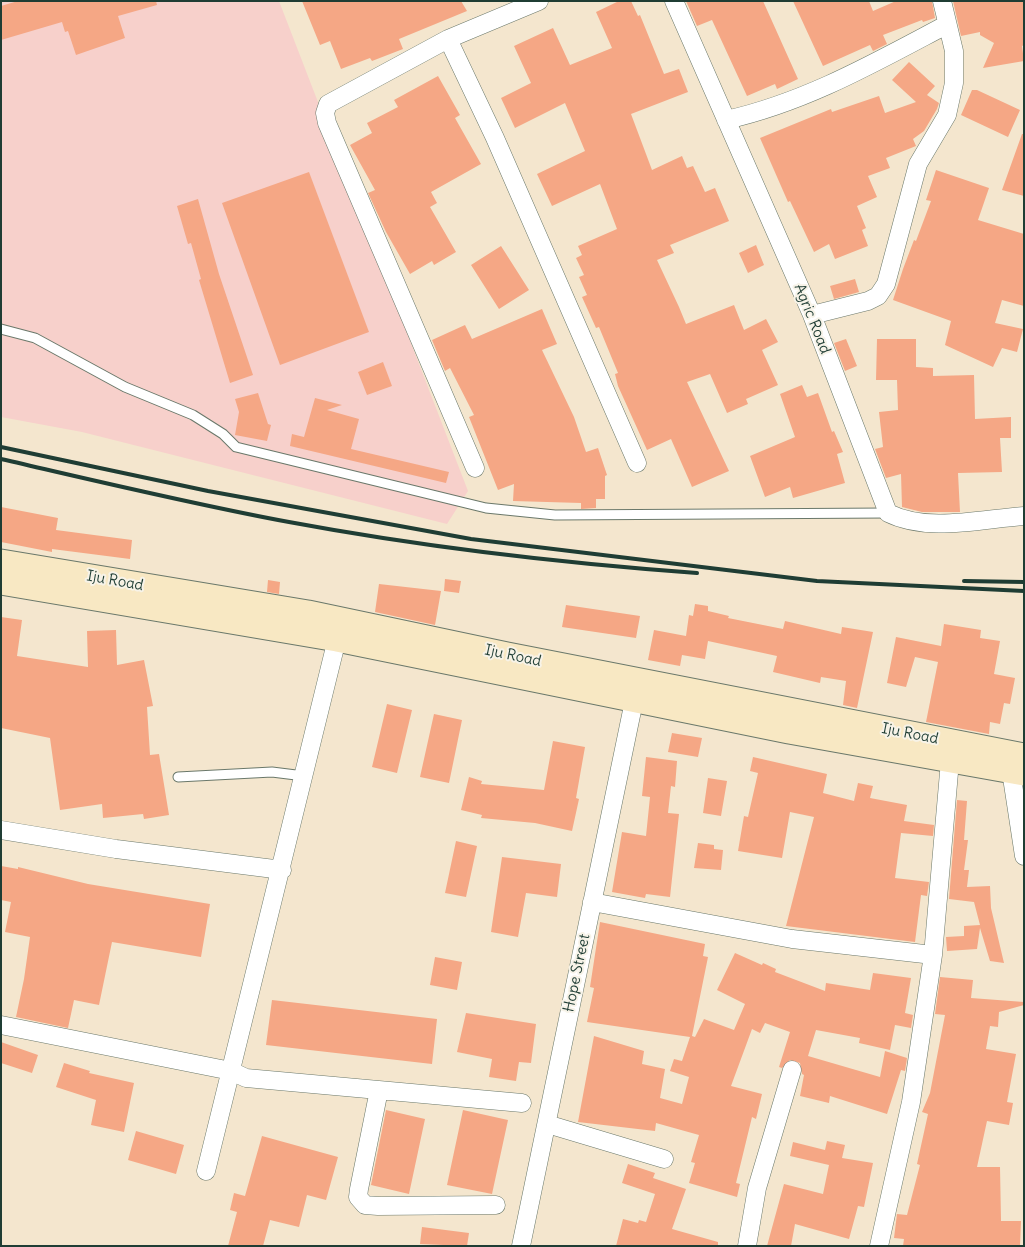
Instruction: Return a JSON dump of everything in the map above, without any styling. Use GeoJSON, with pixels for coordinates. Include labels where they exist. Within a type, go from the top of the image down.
{"type":"FeatureCollection","features":[{"type":"Feature","properties":{"kind":"main road","name":"Iju Road"},"geometry":{"type":"LineString","coordinates":[[1,562],[308,613],[1020,767]]}},
{"type":"Feature","properties":{"kind":"main road","name":"Iju Road"},"geometry":{"type":"LineString","coordinates":[[1,582],[337,640],[634,701],[950,761],[1020,767]]}},
{"type":"Feature","properties":{"kind":"street"},"geometry":{"type":"LineString","coordinates":[[475,468],[327,124],[325,113],[328,104],[448,39],[539,1]]}},
{"type":"Feature","properties":{"kind":"street","name":"Agric Road"},"geometry":{"type":"LineString","coordinates":[[674,1],[812,314],[888,513]]}},
{"type":"Feature","properties":{"kind":"street"},"geometry":{"type":"LineString","coordinates":[[812,314],[868,301],[878,296],[886,284],[918,164],[947,115],[954,83],[954,59],[942,1]]}},
{"type":"Feature","properties":{"kind":"street"},"geometry":{"type":"LineString","coordinates":[[726,120],[761,112],[828,87],[946,25]]}},
{"type":"Feature","properties":{"kind":"street"},"geometry":{"type":"LineString","coordinates":[[448,39],[495,138],[637,463]]}},
{"type":"Feature","properties":{"kind":"street"},"geometry":{"type":"LineString","coordinates":[[888,513],[904,520],[940,523],[1024,516]]}},
{"type":"Feature","properties":{"kind":"street"},"geometry":{"type":"LineString","coordinates":[[206,1171],[282,870],[337,640]]}},
{"type":"Feature","properties":{"kind":"street","name":"Hope Street"},"geometry":{"type":"LineString","coordinates":[[521,1246],[634,701]]}},
{"type":"Feature","properties":{"kind":"street"},"geometry":{"type":"LineString","coordinates":[[879,1246],[911,1102],[933,956],[950,761]]}},
{"type":"Feature","properties":{"kind":"street"},"geometry":{"type":"LineString","coordinates":[[1020,767],[1024,856]]}},
{"type":"Feature","properties":{"kind":"street"},"geometry":{"type":"LineString","coordinates":[[1,830],[116,849],[282,870]]}},
{"type":"Feature","properties":{"kind":"street"},"geometry":{"type":"LineString","coordinates":[[592,902],[792,939],[933,956]]}},
{"type":"Feature","properties":{"kind":"street"},"geometry":{"type":"LineString","coordinates":[[1,1024],[231,1071],[246,1078],[522,1103]]}},
{"type":"Feature","properties":{"kind":"street"},"geometry":{"type":"LineString","coordinates":[[746,1246],[757,1188],[792,1070]]}},
{"type":"Feature","properties":{"kind":"street"},"geometry":{"type":"LineString","coordinates":[[379,1090],[358,1189],[358,1197],[365,1204],[378,1206],[496,1205]]}},
{"type":"Feature","properties":{"kind":"street"},"geometry":{"type":"LineString","coordinates":[[546,1124],[664,1159]]}},
{"type":"Feature","properties":{"kind":"lane"},"geometry":{"type":"LineString","coordinates":[[1,329],[35,338],[125,387],[193,415],[222,434],[236,447],[486,508],[555,515],[888,513]]}},
{"type":"Feature","properties":{"kind":"lane"},"geometry":{"type":"LineString","coordinates":[[178,777],[272,772],[304,776]]}},
{"type":"Feature","properties":{"kind":"shaded area"},"geometry":{"type":"Polygon","coordinates":[[[1,1],[279,1],[468,491],[447,524],[82,432],[1,417],[1,1]]]}},
{"type":"Feature","properties":{"kind":"building"},"geometry":{"type":"Polygon","coordinates":[[[18,1],[156,1],[157,5],[118,16],[125,38],[76,55],[68,31],[65,32],[62,22],[1,40],[1,6],[18,1]]]}},
{"type":"Feature","properties":{"kind":"building"},"geometry":{"type":"Polygon","coordinates":[[[302,1],[461,1],[467,11],[399,39],[403,49],[372,61],[370,58],[341,69],[330,41],[320,45],[302,1]]]}},
{"type":"Feature","properties":{"kind":"building"},"geometry":{"type":"Polygon","coordinates":[[[619,1],[631,1],[638,16],[640,15],[664,74],[679,69],[688,92],[631,114],[652,170],[682,156],[687,168],[693,166],[705,192],[715,188],[729,221],[670,245],[674,253],[657,260],[686,324],[734,305],[744,330],[766,319],[778,342],[762,350],[778,385],[746,399],[748,404],[727,413],[710,374],[687,382],[729,471],[692,487],[671,439],[647,450],[618,386],[615,374],[618,373],[599,327],[596,328],[582,297],[587,295],[579,277],[584,275],[576,258],[582,255],[578,246],[617,229],[600,184],[552,206],[537,174],[585,151],[565,103],[515,128],[501,98],[531,83],[514,46],[553,28],[570,65],[612,48],[596,12],[619,1]]]}},
{"type":"Feature","properties":{"kind":"building"},"geometry":{"type":"Polygon","coordinates":[[[686,1],[763,1],[798,79],[777,89],[775,84],[747,96],[712,20],[697,26],[686,1]]]}},
{"type":"Feature","properties":{"kind":"building"},"geometry":{"type":"Polygon","coordinates":[[[793,1],[869,1],[873,11],[896,1],[932,1],[935,18],[923,22],[922,20],[883,35],[887,44],[873,51],[870,45],[823,66],[793,1]]]}},
{"type":"Feature","properties":{"kind":"building"},"geometry":{"type":"Polygon","coordinates":[[[953,1],[1024,1],[1024,45],[1022,46],[1024,61],[983,68],[994,43],[980,35],[980,32],[961,36],[953,1]]]}},
{"type":"Feature","properties":{"kind":"building"},"geometry":{"type":"Polygon","coordinates":[[[909,62],[935,86],[927,95],[939,103],[937,109],[924,131],[913,139],[916,146],[886,158],[890,168],[868,176],[877,197],[857,206],[866,228],[862,230],[868,246],[835,259],[829,244],[814,252],[790,201],[788,202],[760,138],[831,109],[832,112],[879,96],[885,113],[916,102],[892,80],[909,62]]]}},
{"type":"Feature","properties":{"kind":"building"},"geometry":{"type":"Polygon","coordinates":[[[438,76],[460,115],[455,118],[481,164],[431,192],[437,203],[430,207],[456,252],[434,265],[432,261],[410,274],[386,232],[368,193],[375,190],[350,145],[372,133],[367,123],[398,107],[394,100],[438,76]]]}},
{"type":"Feature","properties":{"kind":"building"},"geometry":{"type":"Polygon","coordinates":[[[972,90],[977,90],[1020,110],[1008,137],[961,115],[972,90]]]}},
{"type":"Feature","properties":{"kind":"building"},"geometry":{"type":"Polygon","coordinates":[[[1022,134],[1024,134],[1024,196],[1002,190],[1022,134]]]}},
{"type":"Feature","properties":{"kind":"building"},"geometry":{"type":"Polygon","coordinates":[[[936,170],[989,188],[978,220],[1024,234],[1024,306],[1002,300],[995,323],[1023,329],[1017,352],[1002,348],[993,367],[945,345],[951,321],[893,300],[914,240],[916,241],[931,201],[926,200],[936,170]]]}},
{"type":"Feature","properties":{"kind":"building"},"geometry":{"type":"Polygon","coordinates":[[[309,172],[369,332],[280,365],[222,203],[309,172]]]}},
{"type":"Feature","properties":{"kind":"building"},"geometry":{"type":"Polygon","coordinates":[[[198,199],[219,274],[253,375],[230,383],[199,280],[201,279],[191,243],[188,244],[177,206],[198,199]]]}},
{"type":"Feature","properties":{"kind":"building"},"geometry":{"type":"Polygon","coordinates":[[[756,245],[764,265],[748,273],[739,253],[756,245]]]}},
{"type":"Feature","properties":{"kind":"building"},"geometry":{"type":"Polygon","coordinates":[[[501,246],[529,290],[499,309],[471,265],[501,246]]]}},
{"type":"Feature","properties":{"kind":"building"},"geometry":{"type":"Polygon","coordinates":[[[855,279],[859,292],[834,299],[830,286],[855,279]]]}},
{"type":"Feature","properties":{"kind":"building"},"geometry":{"type":"Polygon","coordinates":[[[542,309],[557,344],[542,350],[574,417],[586,452],[598,448],[607,475],[605,476],[605,499],[596,499],[596,508],[581,509],[581,503],[513,501],[514,484],[498,490],[469,417],[474,415],[450,368],[445,371],[432,340],[465,325],[472,339],[542,309]]]}},
{"type":"Feature","properties":{"kind":"building"},"geometry":{"type":"Polygon","coordinates":[[[846,339],[857,366],[845,371],[834,343],[846,339]]]}},
{"type":"Feature","properties":{"kind":"building"},"geometry":{"type":"Polygon","coordinates":[[[877,339],[916,339],[916,367],[933,368],[933,376],[974,375],[975,419],[1011,417],[1011,438],[1000,438],[1002,472],[958,473],[960,512],[922,512],[902,507],[901,474],[886,478],[875,449],[883,447],[879,412],[898,410],[897,380],[876,380],[877,339]]]}},
{"type":"Feature","properties":{"kind":"building"},"geometry":{"type":"Polygon","coordinates":[[[383,362],[392,386],[367,395],[358,372],[383,362]]]}},
{"type":"Feature","properties":{"kind":"building"},"geometry":{"type":"Polygon","coordinates":[[[802,385],[807,397],[818,393],[832,432],[834,431],[843,452],[837,454],[845,483],[793,498],[790,487],[765,497],[750,456],[795,437],[780,394],[802,385]]]}},
{"type":"Feature","properties":{"kind":"building"},"geometry":{"type":"Polygon","coordinates":[[[258,393],[268,424],[271,425],[267,441],[235,435],[239,412],[235,399],[258,393]]]}},
{"type":"Feature","properties":{"kind":"building"},"geometry":{"type":"Polygon","coordinates":[[[315,398],[342,405],[327,410],[359,419],[351,449],[449,472],[446,483],[290,446],[292,434],[304,437],[315,398]]]}},
{"type":"Feature","properties":{"kind":"building"},"geometry":{"type":"Polygon","coordinates":[[[1,507],[58,518],[56,530],[132,540],[130,559],[52,549],[52,552],[1,542],[1,507]]]}},
{"type":"Feature","properties":{"kind":"building"},"geometry":{"type":"Polygon","coordinates":[[[445,579],[461,581],[459,593],[444,591],[445,579]]]}},
{"type":"Feature","properties":{"kind":"building"},"geometry":{"type":"Polygon","coordinates":[[[268,580],[280,582],[279,594],[267,592],[268,580]]]}},
{"type":"Feature","properties":{"kind":"building"},"geometry":{"type":"Polygon","coordinates":[[[379,584],[441,591],[435,625],[375,612],[379,584]]]}},
{"type":"Feature","properties":{"kind":"building"},"geometry":{"type":"Polygon","coordinates":[[[695,604],[708,606],[708,611],[729,616],[728,618],[783,629],[785,621],[841,634],[842,627],[873,632],[857,708],[843,705],[846,681],[821,677],[820,683],[773,672],[777,656],[708,641],[705,659],[682,655],[680,666],[648,660],[654,630],[686,636],[689,615],[693,616],[695,604]]]}},
{"type":"Feature","properties":{"kind":"building"},"geometry":{"type":"Polygon","coordinates":[[[566,605],[640,616],[636,638],[562,627],[566,605]]]}},
{"type":"Feature","properties":{"kind":"building"},"geometry":{"type":"Polygon","coordinates":[[[1,617],[22,620],[17,656],[88,667],[87,631],[116,630],[117,665],[144,660],[153,706],[147,707],[150,755],[159,754],[169,815],[144,819],[143,814],[103,818],[102,804],[60,810],[50,738],[1,728],[1,617]]]}},
{"type":"Feature","properties":{"kind":"building"},"geometry":{"type":"Polygon","coordinates":[[[944,624],[981,630],[980,638],[1000,641],[994,674],[1015,678],[1010,704],[1004,703],[1000,724],[990,722],[989,734],[926,722],[938,662],[915,657],[906,687],[887,683],[896,637],[941,646],[944,624]]]}},
{"type":"Feature","properties":{"kind":"building"},"geometry":{"type":"Polygon","coordinates":[[[387,704],[412,710],[397,773],[372,767],[387,704]]]}},
{"type":"Feature","properties":{"kind":"building"},"geometry":{"type":"Polygon","coordinates":[[[434,714],[462,720],[449,783],[420,777],[434,714]]]}},
{"type":"Feature","properties":{"kind":"building"},"geometry":{"type":"Polygon","coordinates":[[[672,733],[702,738],[698,757],[668,752],[672,733]]]}},
{"type":"Feature","properties":{"kind":"building"},"geometry":{"type":"Polygon","coordinates":[[[553,741],[585,747],[576,798],[579,799],[572,831],[535,823],[481,818],[482,815],[461,810],[469,777],[482,781],[481,784],[544,790],[553,741]]]}},
{"type":"Feature","properties":{"kind":"building"},"geometry":{"type":"Polygon","coordinates":[[[646,757],[677,761],[675,787],[671,786],[668,813],[679,814],[670,897],[646,894],[645,898],[612,892],[622,832],[646,836],[650,797],[642,796],[646,757]]]}},
{"type":"Feature","properties":{"kind":"building"},"geometry":{"type":"Polygon","coordinates":[[[753,757],[827,774],[823,793],[854,801],[858,783],[873,786],[870,798],[907,805],[904,821],[934,825],[933,836],[901,833],[895,878],[929,882],[927,896],[921,895],[915,942],[786,926],[814,817],[790,812],[782,858],[738,851],[744,816],[748,817],[758,773],[750,771],[753,757]]]}},
{"type":"Feature","properties":{"kind":"building"},"geometry":{"type":"Polygon","coordinates":[[[708,778],[727,781],[721,816],[703,813],[708,778]]]}},
{"type":"Feature","properties":{"kind":"building"},"geometry":{"type":"Polygon","coordinates":[[[957,800],[967,801],[964,840],[968,840],[964,870],[969,870],[967,887],[990,886],[991,908],[1004,963],[990,961],[980,928],[977,949],[947,951],[946,937],[964,936],[964,926],[980,925],[974,902],[949,899],[957,800]]]}},
{"type":"Feature","properties":{"kind":"building"},"geometry":{"type":"Polygon","coordinates":[[[456,841],[477,846],[466,897],[445,893],[456,841]]]}},
{"type":"Feature","properties":{"kind":"building"},"geometry":{"type":"Polygon","coordinates":[[[698,843],[714,845],[714,849],[723,850],[721,870],[694,868],[698,843]]]}},
{"type":"Feature","properties":{"kind":"building"},"geometry":{"type":"Polygon","coordinates":[[[502,857],[561,864],[557,897],[526,893],[518,937],[491,932],[502,857]]]}},
{"type":"Feature","properties":{"kind":"building"},"geometry":{"type":"Polygon","coordinates":[[[1,866],[18,869],[18,867],[88,884],[210,904],[201,957],[112,942],[99,1005],[74,1000],[68,1028],[16,1017],[30,937],[5,932],[11,902],[1,900],[1,866]]]}},
{"type":"Feature","properties":{"kind":"building"},"geometry":{"type":"Polygon","coordinates":[[[600,922],[705,944],[703,956],[708,957],[692,1036],[695,1037],[704,1019],[734,1030],[745,1004],[717,990],[735,953],[776,969],[775,972],[825,991],[826,983],[870,990],[873,973],[911,978],[905,1013],[913,1015],[911,1028],[895,1025],[890,1050],[859,1043],[860,1038],[816,1030],[808,1056],[880,1077],[885,1051],[907,1058],[905,1071],[901,1070],[887,1114],[830,1096],[829,1103],[800,1096],[804,1075],[802,1074],[800,1063],[790,1060],[782,1068],[779,1067],[790,1032],[765,1023],[760,1033],[752,1029],[731,1086],[762,1094],[756,1119],[752,1117],[736,1183],[740,1184],[737,1197],[689,1183],[695,1163],[691,1162],[699,1135],[656,1123],[655,1131],[578,1122],[594,1036],[644,1051],[642,1064],[665,1069],[660,1098],[682,1104],[689,1077],[670,1071],[674,1059],[682,1061],[690,1037],[587,1022],[594,988],[590,987],[600,922]]]}},
{"type":"Feature","properties":{"kind":"building"},"geometry":{"type":"Polygon","coordinates":[[[435,957],[462,962],[457,990],[430,985],[435,957]]]}},
{"type":"Feature","properties":{"kind":"building"},"geometry":{"type":"Polygon","coordinates":[[[940,977],[973,980],[971,998],[1024,1002],[1024,1005],[999,1012],[998,1027],[990,1026],[986,1049],[1016,1054],[1007,1102],[1013,1103],[1009,1125],[987,1121],[977,1167],[1000,1167],[1001,1221],[1021,1221],[1020,1246],[903,1246],[904,1239],[894,1238],[897,1214],[907,1215],[920,1165],[917,1164],[928,1114],[922,1112],[930,1093],[945,1015],[935,1014],[940,977]]]}},
{"type":"Feature","properties":{"kind":"building"},"geometry":{"type":"Polygon","coordinates":[[[272,1000],[437,1019],[432,1064],[266,1045],[272,1000]]]}},
{"type":"Feature","properties":{"kind":"building"},"geometry":{"type":"Polygon","coordinates":[[[466,1013],[536,1024],[531,1063],[519,1062],[516,1081],[489,1077],[492,1059],[457,1052],[466,1013]]]}},
{"type":"Feature","properties":{"kind":"building"},"geometry":{"type":"Polygon","coordinates":[[[1,1042],[38,1055],[32,1073],[1,1063],[1,1042]]]}},
{"type":"Feature","properties":{"kind":"building"},"geometry":{"type":"Polygon","coordinates":[[[64,1063],[90,1071],[89,1073],[134,1083],[124,1132],[91,1125],[96,1100],[56,1087],[64,1063]]]}},
{"type":"Feature","properties":{"kind":"building"},"geometry":{"type":"Polygon","coordinates":[[[386,1110],[425,1119],[409,1194],[371,1185],[386,1110]]]}},
{"type":"Feature","properties":{"kind":"building"},"geometry":{"type":"Polygon","coordinates":[[[463,1110],[508,1120],[492,1194],[447,1185],[463,1110]]]}},
{"type":"Feature","properties":{"kind":"building"},"geometry":{"type":"Polygon","coordinates":[[[136,1131],[184,1145],[176,1174],[128,1160],[136,1131]]]}},
{"type":"Feature","properties":{"kind":"building"},"geometry":{"type":"Polygon","coordinates":[[[262,1136],[338,1157],[326,1200],[307,1195],[299,1227],[270,1220],[263,1246],[228,1246],[237,1212],[230,1210],[234,1193],[245,1196],[262,1136]]]}},
{"type":"Feature","properties":{"kind":"building"},"geometry":{"type":"Polygon","coordinates":[[[827,1141],[845,1145],[842,1158],[873,1163],[864,1207],[858,1206],[849,1239],[795,1224],[791,1246],[767,1246],[784,1184],[823,1194],[829,1165],[790,1156],[793,1142],[825,1150],[827,1141]]]}},
{"type":"Feature","properties":{"kind":"building"},"geometry":{"type":"Polygon","coordinates":[[[628,1164],[655,1173],[653,1178],[686,1189],[672,1229],[718,1242],[718,1246],[616,1246],[623,1219],[638,1223],[639,1220],[646,1222],[655,1194],[622,1183],[628,1164]]]}},
{"type":"Feature","properties":{"kind":"building"},"geometry":{"type":"Polygon","coordinates":[[[422,1227],[469,1233],[467,1246],[420,1244],[422,1227]]]}},
{"type":"Feature","properties":{"kind":"railway"},"geometry":{"type":"LineString","coordinates":[[1,447],[208,491],[471,539],[817,581],[1024,591]]}},
{"type":"Feature","properties":{"kind":"railway"},"geometry":{"type":"LineString","coordinates":[[1,459],[217,508],[339,531],[492,553],[697,573]]}},
{"type":"Feature","properties":{"kind":"railway"},"geometry":{"type":"LineString","coordinates":[[964,581],[1024,582]]}}]}
